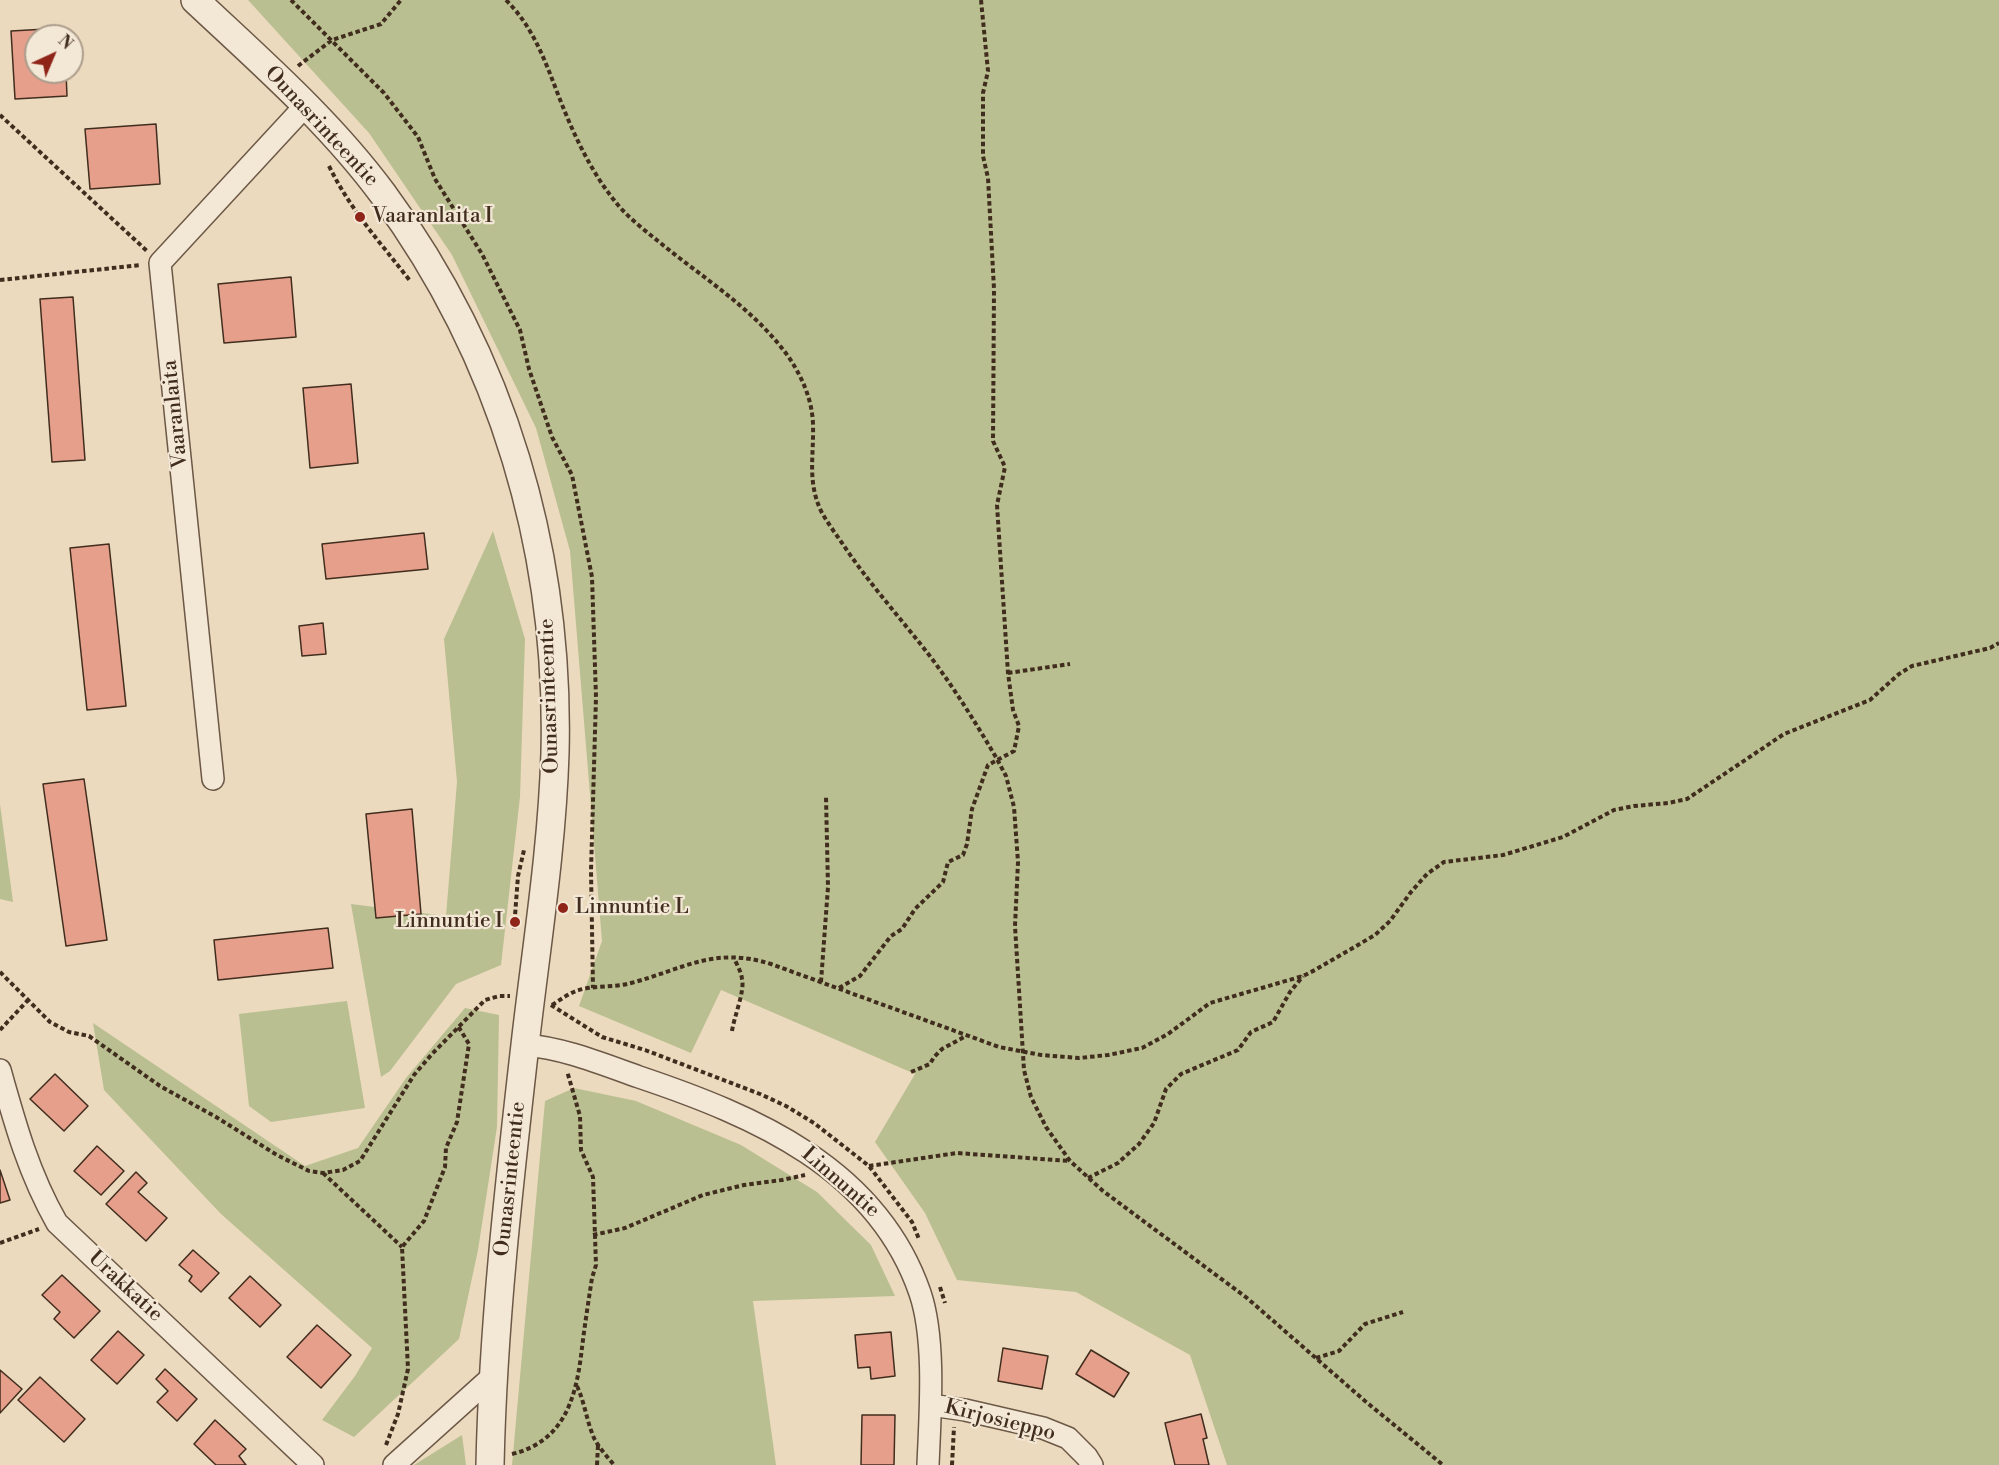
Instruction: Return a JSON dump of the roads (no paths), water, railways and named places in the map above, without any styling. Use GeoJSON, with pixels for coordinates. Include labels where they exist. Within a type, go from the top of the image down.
{"type":"FeatureCollection","features":[{"type":"Feature","properties":{"kind":"street","name":"Ounasrinteentie"},"geometry":{"type":"LineString","coordinates":[[195,0],[306,105],[354,156],[386,198],[440,281],[466,328],[485,371],[522,477],[537,539],[553,660],[555,751],[549,852],[508,1202],[494,1375],[490,1462]]}},
{"type":"Feature","properties":{"kind":"street","name":"Vaaranlaita"},"geometry":{"type":"LineString","coordinates":[[213,779],[160,263],[306,105]]}},
{"type":"Feature","properties":{"kind":"street","name":"Linnuntie"},"geometry":{"type":"LineString","coordinates":[[525,1045],[567,1052],[716,1104],[790,1141],[826,1166],[876,1212],[894,1236],[909,1264],[921,1295],[928,1325],[931,1405],[928,1465]]}},
{"type":"Feature","properties":{"kind":"street","name":"Urakkatie"},"geometry":{"type":"LineString","coordinates":[[0,1070],[22,1147],[43,1199],[57,1223],[313,1465]]}},
{"type":"Feature","properties":{"kind":"street"},"geometry":{"type":"LineString","coordinates":[[390,1456],[494,1375]]}},
{"type":"Feature","properties":{"kind":"street","name":"Kirjosieppo"},"geometry":{"type":"LineString","coordinates":[[931,1405],[1043,1428],[1068,1438],[1088,1457],[1092,1465]]}},
{"type":"Feature","properties":{"kind":"place","name":"Vaaranlaita I"},"geometry":{"type":"Point","coordinates":[360,217]}},
{"type":"Feature","properties":{"kind":"place","name":"Linnuntie L"},"geometry":{"type":"Point","coordinates":[563,908]}},
{"type":"Feature","properties":{"kind":"place","name":"Linnuntie I"},"geometry":{"type":"Point","coordinates":[515,922]}}]}
